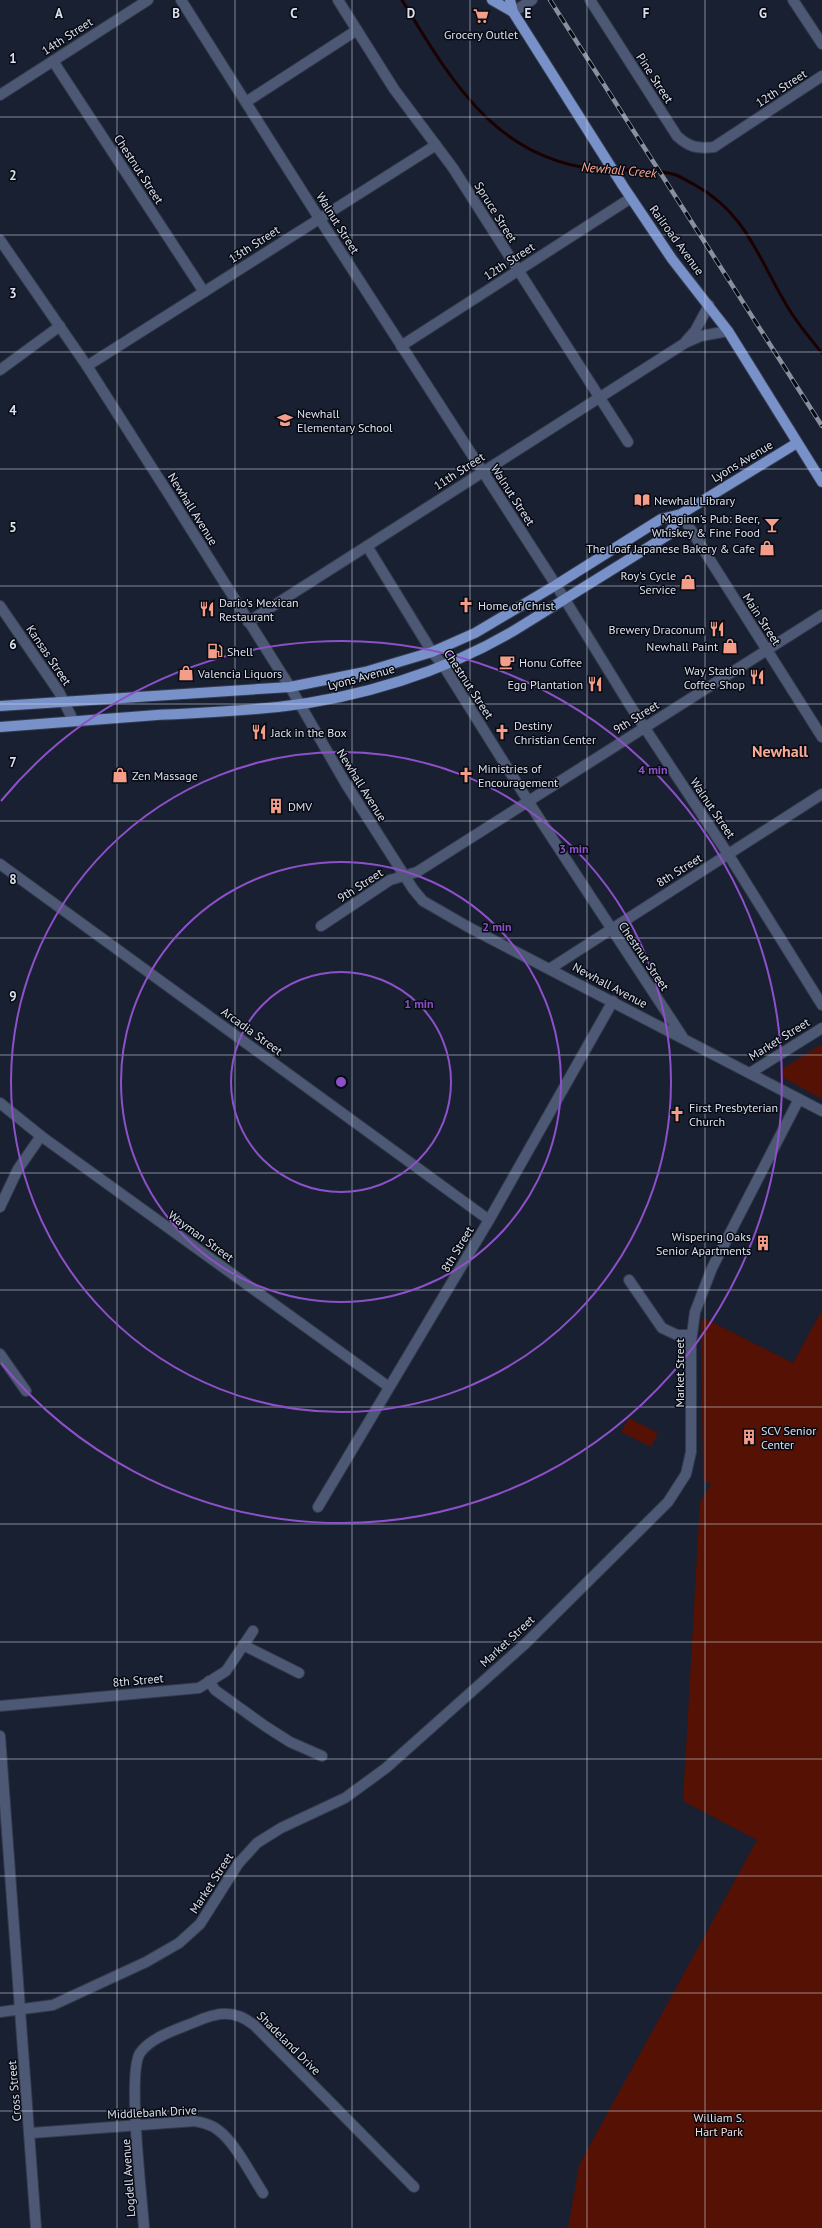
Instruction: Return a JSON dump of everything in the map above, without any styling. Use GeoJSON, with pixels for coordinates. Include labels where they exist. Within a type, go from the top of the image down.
{"type":"FeatureCollection","features":[{"type":"Feature","properties":{"kind":"main road","name":"Railroad Avenue"},"geometry":{"type":"LineString","coordinates":[[492,0],[513,12]]}},
{"type":"Feature","properties":{"kind":"main road","name":"Railroad Avenue"},"geometry":{"type":"LineString","coordinates":[[510,0],[513,12],[595,143],[672,259],[728,331],[822,482]]}},
{"type":"Feature","properties":{"kind":"main road","name":"Lyons Avenue"},"geometry":{"type":"LineString","coordinates":[[0,706],[290,687],[359,674],[432,652],[475,633],[556,585],[661,519],[681,514],[797,443]]}},
{"type":"Feature","properties":{"kind":"main road","name":"Lyons Avenue"},"geometry":{"type":"LineString","coordinates":[[0,727],[73,720],[298,704],[336,698],[370,689],[443,665],[492,644],[668,535],[681,514]]}},
{"type":"Feature","properties":{"kind":"street","name":"14th Street"},"geometry":{"type":"LineString","coordinates":[[0,95],[148,0]]}},
{"type":"Feature","properties":{"kind":"street","name":"Walnut Street"},"geometry":{"type":"LineString","coordinates":[[181,0],[401,346],[556,585],[644,726],[728,854],[822,1005]]}},
{"type":"Feature","properties":{"kind":"street","name":"Spruce Street"},"geometry":{"type":"LineString","coordinates":[[338,0],[399,95],[436,145],[628,442]]}},
{"type":"Feature","properties":{"kind":"street"},"geometry":{"type":"LineString","coordinates":[[513,12],[532,0]]}},
{"type":"Feature","properties":{"kind":"street","name":"Pine Street"},"geometry":{"type":"LineString","coordinates":[[590,0],[677,136],[687,145],[698,149],[714,147]]}},
{"type":"Feature","properties":{"kind":"street"},"geometry":{"type":"LineString","coordinates":[[793,0],[822,44]]}},
{"type":"Feature","properties":{"kind":"street"},"geometry":{"type":"LineString","coordinates":[[246,102],[356,30]]}},
{"type":"Feature","properties":{"kind":"street","name":"Chestnut Street"},"geometry":{"type":"LineString","coordinates":[[53,61],[204,292]]}},
{"type":"Feature","properties":{"kind":"street","name":"12th Street"},"geometry":{"type":"LineString","coordinates":[[714,147],[822,76]]}},
{"type":"Feature","properties":{"kind":"street","name":"13th Street"},"geometry":{"type":"LineString","coordinates":[[86,366],[436,145]]}},
{"type":"Feature","properties":{"kind":"street","name":"12th Street"},"geometry":{"type":"LineString","coordinates":[[401,346],[631,198]]}},
{"type":"Feature","properties":{"kind":"street","name":"Newhall Avenue"},"geometry":{"type":"LineString","coordinates":[[0,240],[86,366],[290,687],[298,704],[418,897],[470,928],[551,968],[822,1111]]}},
{"type":"Feature","properties":{"kind":"street","name":"11th Street"},"geometry":{"type":"LineString","coordinates":[[685,343],[695,331],[709,305]]}},
{"type":"Feature","properties":{"kind":"street"},"geometry":{"type":"LineString","coordinates":[[0,370],[60,326]]}},
{"type":"Feature","properties":{"kind":"street","name":"11th Street"},"geometry":{"type":"LineString","coordinates":[[248,622],[482,471],[599,399],[685,343],[701,336],[728,331]]}},
{"type":"Feature","properties":{"kind":"street","name":"Main Street"},"geometry":{"type":"LineString","coordinates":[[681,514],[822,737]]}},
{"type":"Feature","properties":{"kind":"street","name":"Chestnut Street"},"geometry":{"type":"LineString","coordinates":[[366,546],[432,652],[443,665],[529,802],[682,1037]]}},
{"type":"Feature","properties":{"kind":"street","name":"Kansas Street"},"geometry":{"type":"LineString","coordinates":[[0,606],[64,702],[73,720]]}},
{"type":"Feature","properties":{"kind":"street","name":"9th Street"},"geometry":{"type":"LineString","coordinates":[[321,926],[384,883],[417,872],[529,802],[644,726],[822,615]]}},
{"type":"Feature","properties":{"kind":"street","name":"8th Street"},"geometry":{"type":"LineString","coordinates":[[551,968],[610,928],[822,794]]}},
{"type":"Feature","properties":{"kind":"street","name":"Arcadia Street"},"geometry":{"type":"LineString","coordinates":[[0,864],[489,1220]]}},
{"type":"Feature","properties":{"kind":"street","name":"8th Street"},"geometry":{"type":"LineString","coordinates":[[318,1507],[489,1220],[613,1001]]}},
{"type":"Feature","properties":{"kind":"street","name":"Market Street"},"geometry":{"type":"LineString","coordinates":[[750,1073],[822,1028]]}},
{"type":"Feature","properties":{"kind":"street","name":"Market Street"},"geometry":{"type":"LineString","coordinates":[[0,2012],[53,2005],[76,1996],[146,1962],[185,1939],[200,1924],[238,1864],[257,1843],[281,1828],[345,1798],[386,1768],[525,1644],[668,1502],[686,1474],[691,1452],[691,1335],[695,1312],[712,1268],[799,1099]]}},
{"type":"Feature","properties":{"kind":"street","name":"Wayman Street"},"geometry":{"type":"LineString","coordinates":[[0,1104],[389,1387]]}},
{"type":"Feature","properties":{"kind":"street"},"geometry":{"type":"LineString","coordinates":[[0,1207],[18,1169],[42,1136]]}},
{"type":"Feature","properties":{"kind":"street"},"geometry":{"type":"LineString","coordinates":[[629,1280],[662,1328],[677,1335],[691,1335]]}},
{"type":"Feature","properties":{"kind":"street"},"geometry":{"type":"LineString","coordinates":[[0,1354],[26,1391]]}},
{"type":"Feature","properties":{"kind":"street","name":"8th Street"},"geometry":{"type":"LineString","coordinates":[[0,1706],[199,1688],[226,1670],[253,1631]]}},
{"type":"Feature","properties":{"kind":"street"},"geometry":{"type":"LineString","coordinates":[[243,1645],[299,1673]]}},
{"type":"Feature","properties":{"kind":"street"},"geometry":{"type":"LineString","coordinates":[[209,1681],[215,1690],[265,1726],[290,1742],[322,1756]]}},
{"type":"Feature","properties":{"kind":"street","name":"Cross Street"},"geometry":{"type":"LineString","coordinates":[[0,1736],[20,2010],[31,2133],[36,2228]]}},
{"type":"Feature","properties":{"kind":"street","name":"Shadeland Drive"},"geometry":{"type":"LineString","coordinates":[[137,2125],[134,2075],[140,2053],[148,2046],[168,2034],[208,2016],[228,2012],[242,2016],[254,2025],[414,2187]]}},
{"type":"Feature","properties":{"kind":"street","name":"Middlebank Drive"},"geometry":{"type":"LineString","coordinates":[[31,2133],[195,2121],[208,2124],[219,2130],[229,2141],[263,2193]]}},
{"type":"Feature","properties":{"kind":"street","name":"Logdell Avenue"},"geometry":{"type":"LineString","coordinates":[[137,2125],[144,2228]]}},
{"type":"Feature","properties":{"kind":"green space"},"geometry":{"type":"Polygon","coordinates":[[[822,1044],[822,1099],[782,1077],[782,1069],[822,1044]]]}},
{"type":"Feature","properties":{"kind":"green space","name":"William S. Hart Park"},"geometry":{"type":"Polygon","coordinates":[[[822,1310],[822,2228],[568,2228],[579,2165],[757,1840],[683,1801],[700,1502],[711,1484],[703,1480],[701,1320],[706,1319],[793,1363],[822,1310]]]}},
{"type":"Feature","properties":{"kind":"green space"},"geometry":{"type":"Polygon","coordinates":[[[629,1418],[658,1433],[651,1447],[621,1432],[629,1418]]]}},
{"type":"Feature","properties":{"kind":"waterway","name":"Newhall Creek"},"geometry":{"type":"LineString","coordinates":[[402,0],[461,90],[484,115],[509,137],[538,154],[572,165],[610,170]]}},
{"type":"Feature","properties":{"kind":"waterway","name":"Newhall Creek"},"geometry":{"type":"LineString","coordinates":[[616,170],[654,171],[676,175],[712,196],[726,208],[748,235],[783,299],[806,334],[822,353]]}},
{"type":"Feature","properties":{"kind":"railway"},"geometry":{"type":"LineString","coordinates":[[550,0],[822,426]]}},
{"type":"Feature","properties":{"kind":"place","name":"Grocery Outlet"},"geometry":{"type":"Point","coordinates":[481,16]}},
{"type":"Feature","properties":{"kind":"place","name":"Newhall Elementary School"},"geometry":{"type":"Point","coordinates":[285,420]}},
{"type":"Feature","properties":{"kind":"place","name":"Newhall Library"},"geometry":{"type":"Point","coordinates":[642,500]}},
{"type":"Feature","properties":{"kind":"place","name":"Maginn's Pub: Beer, Whiskey & Fine Food"},"geometry":{"type":"Point","coordinates":[772,525]}},
{"type":"Feature","properties":{"kind":"place","name":"The Loaf Japanese Bakery & Cafe"},"geometry":{"type":"Point","coordinates":[767,548]}},
{"type":"Feature","properties":{"kind":"place","name":"Roy's Cycle Service"},"geometry":{"type":"Point","coordinates":[688,582]}},
{"type":"Feature","properties":{"kind":"place","name":"Home of Christ"},"geometry":{"type":"Point","coordinates":[466,605]}},
{"type":"Feature","properties":{"kind":"place","name":"Dario's Mexican Restaurant"},"geometry":{"type":"Point","coordinates":[207,609]}},
{"type":"Feature","properties":{"kind":"place","name":"Brewery Draconum"},"geometry":{"type":"Point","coordinates":[717,629]}},
{"type":"Feature","properties":{"kind":"place","name":"Newhall Paint"},"geometry":{"type":"Point","coordinates":[730,646]}},
{"type":"Feature","properties":{"kind":"place","name":"Shell"},"geometry":{"type":"Point","coordinates":[215,651]}},
{"type":"Feature","properties":{"kind":"place","name":"Honu Coffee"},"geometry":{"type":"Point","coordinates":[507,662]}},
{"type":"Feature","properties":{"kind":"place","name":"Valencia Liquors"},"geometry":{"type":"Point","coordinates":[186,673]}},
{"type":"Feature","properties":{"kind":"place","name":"Way Station Coffee Shop"},"geometry":{"type":"Point","coordinates":[757,677]}},
{"type":"Feature","properties":{"kind":"place","name":"Egg Plantation"},"geometry":{"type":"Point","coordinates":[595,684]}},
{"type":"Feature","properties":{"kind":"place","name":"Jack in the Box"},"geometry":{"type":"Point","coordinates":[259,732]}},
{"type":"Feature","properties":{"kind":"place","name":"Destiny Christian Center"},"geometry":{"type":"Point","coordinates":[502,732]}},
{"type":"Feature","properties":{"kind":"place","name":"Zen Massage"},"geometry":{"type":"Point","coordinates":[120,775]}},
{"type":"Feature","properties":{"kind":"place","name":"Ministries of Encouragement"},"geometry":{"type":"Point","coordinates":[466,775]}},
{"type":"Feature","properties":{"kind":"place","name":"DMV"},"geometry":{"type":"Point","coordinates":[276,806]}},
{"type":"Feature","properties":{"kind":"place","name":"First Presbyterian Church"},"geometry":{"type":"Point","coordinates":[677,1114]}},
{"type":"Feature","properties":{"kind":"place","name":"Wispering Oaks Senior Apartments"},"geometry":{"type":"Point","coordinates":[763,1243]}},
{"type":"Feature","properties":{"kind":"place","name":"SCV Senior Center"},"geometry":{"type":"Point","coordinates":[749,1437]}},
{"type":"Feature","properties":{"kind":"district","name":"Newhall"},"geometry":{"type":"Point","coordinates":[780,751]}}]}
